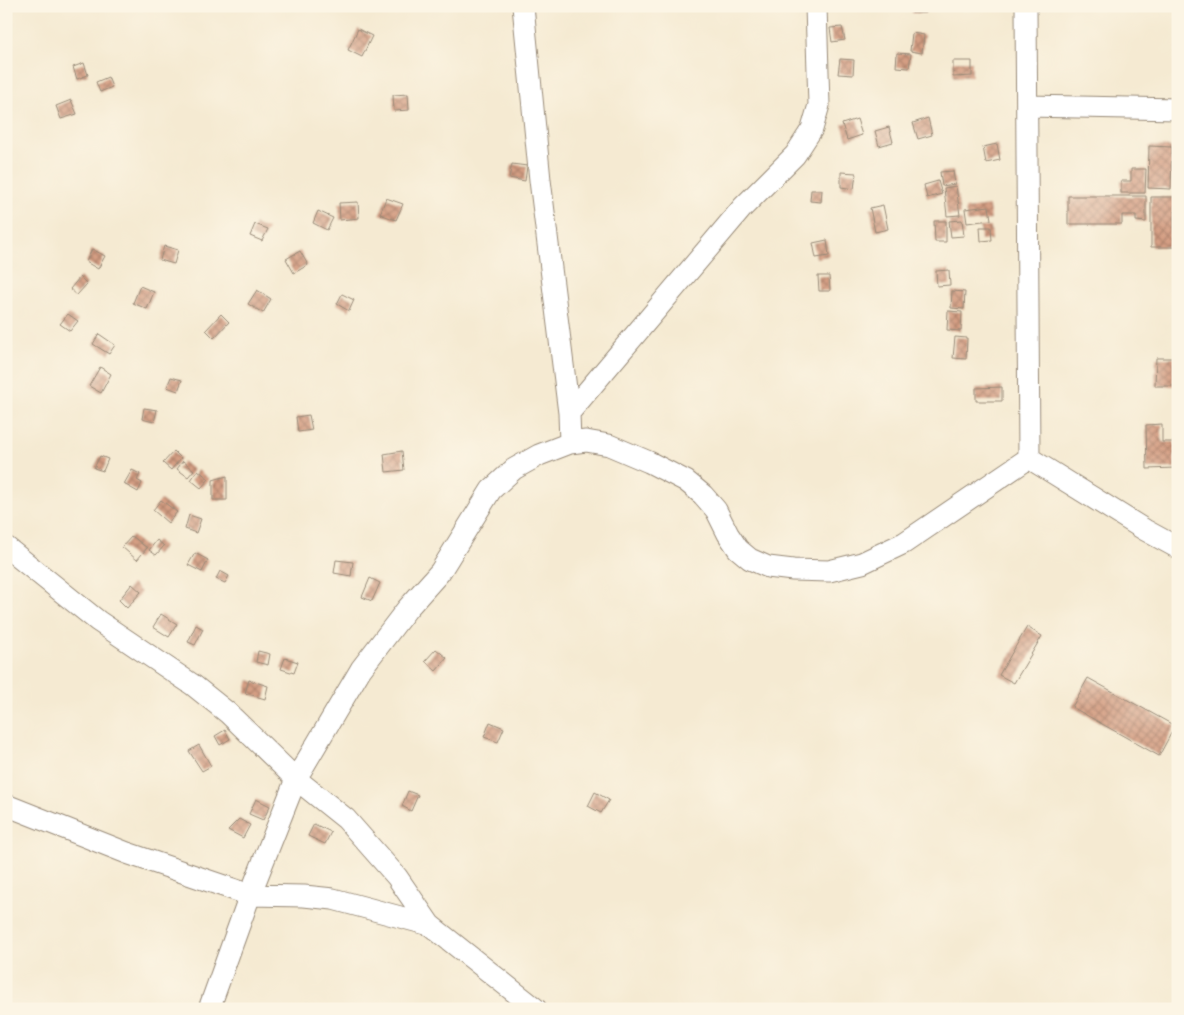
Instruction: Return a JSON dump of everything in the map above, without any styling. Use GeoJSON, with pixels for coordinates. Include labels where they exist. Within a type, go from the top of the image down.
{"type":"FeatureCollection","features":[{"type":"Feature","properties":{"kind":"street"},"geometry":{"type":"LineString","coordinates":[[523,6],[540,180],[569,413],[570,443]]}},
{"type":"Feature","properties":{"kind":"street"},"geometry":{"type":"LineString","coordinates":[[569,413],[744,207],[795,155],[812,129],[819,105],[816,6]]}},
{"type":"Feature","properties":{"kind":"street"},"geometry":{"type":"LineString","coordinates":[[1026,6],[1029,458]]}},
{"type":"Feature","properties":{"kind":"street"},"geometry":{"type":"LineString","coordinates":[[1028,106],[1178,109]]}},
{"type":"Feature","properties":{"kind":"street"},"geometry":{"type":"LineString","coordinates":[[209,1009],[250,894],[296,778],[361,669],[407,609],[440,572],[491,490],[514,469],[539,455],[570,443],[586,441],[609,445],[649,462],[686,481],[716,510],[738,549],[750,559],[768,567],[829,571],[862,562],[904,543],[1029,458]]}},
{"type":"Feature","properties":{"kind":"street"},"geometry":{"type":"LineString","coordinates":[[1029,458],[1145,530],[1178,548]]}},
{"type":"Feature","properties":{"kind":"street"},"geometry":{"type":"LineString","coordinates":[[6,547],[98,621],[193,685],[228,712],[296,778],[346,819],[397,876],[430,925],[536,1009]]}},
{"type":"Feature","properties":{"kind":"street"},"geometry":{"type":"LineString","coordinates":[[6,805],[127,853],[250,894],[333,899],[430,925]]}},
{"type":"Feature","properties":{"kind":"building"},"geometry":{"type":"Polygon","coordinates":[[[827,6],[840,6],[840,10],[827,9],[827,6]]]}},
{"type":"Feature","properties":{"kind":"building"},"geometry":{"type":"Polygon","coordinates":[[[912,6],[926,6],[926,13],[912,13],[912,6]]]}},
{"type":"Feature","properties":{"kind":"building"},"geometry":{"type":"Polygon","coordinates":[[[842,27],[845,40],[832,42],[830,28],[842,27]]]}},
{"type":"Feature","properties":{"kind":"building"},"geometry":{"type":"Polygon","coordinates":[[[358,29],[372,36],[362,57],[348,50],[358,29]]]}},
{"type":"Feature","properties":{"kind":"building"},"geometry":{"type":"Polygon","coordinates":[[[912,33],[924,35],[922,53],[910,51],[912,33]]]}},
{"type":"Feature","properties":{"kind":"building"},"geometry":{"type":"Polygon","coordinates":[[[897,53],[911,54],[909,68],[896,67],[897,53]]]}},
{"type":"Feature","properties":{"kind":"building"},"geometry":{"type":"Polygon","coordinates":[[[840,59],[854,60],[853,75],[838,74],[840,59]]]}},
{"type":"Feature","properties":{"kind":"building"},"geometry":{"type":"Polygon","coordinates":[[[953,61],[972,61],[972,76],[953,77],[953,61]]]}},
{"type":"Feature","properties":{"kind":"building"},"geometry":{"type":"Polygon","coordinates":[[[84,63],[88,75],[77,79],[73,67],[84,63]]]}},
{"type":"Feature","properties":{"kind":"building"},"geometry":{"type":"Polygon","coordinates":[[[108,77],[112,87],[100,92],[96,82],[108,77]]]}},
{"type":"Feature","properties":{"kind":"building"},"geometry":{"type":"Polygon","coordinates":[[[408,94],[409,110],[394,111],[393,95],[408,94]]]}},
{"type":"Feature","properties":{"kind":"building"},"geometry":{"type":"Polygon","coordinates":[[[71,100],[77,114],[61,119],[56,106],[71,100]]]}},
{"type":"Feature","properties":{"kind":"building"},"geometry":{"type":"Polygon","coordinates":[[[928,118],[932,135],[918,139],[913,123],[928,118]]]}},
{"type":"Feature","properties":{"kind":"building"},"geometry":{"type":"Polygon","coordinates":[[[857,119],[862,135],[847,140],[842,124],[857,119]]]}},
{"type":"Feature","properties":{"kind":"building"},"geometry":{"type":"Polygon","coordinates":[[[889,127],[893,142],[879,146],[875,131],[889,127]]]}},
{"type":"Feature","properties":{"kind":"building"},"geometry":{"type":"Polygon","coordinates":[[[997,144],[1000,160],[986,163],[983,147],[997,144]]]}},
{"type":"Feature","properties":{"kind":"building"},"geometry":{"type":"Polygon","coordinates":[[[1149,146],[1172,147],[1171,189],[1148,188],[1149,146]]]}},
{"type":"Feature","properties":{"kind":"building"},"geometry":{"type":"Polygon","coordinates":[[[512,164],[527,166],[525,181],[509,178],[512,164]]]}},
{"type":"Feature","properties":{"kind":"building"},"geometry":{"type":"Polygon","coordinates":[[[1131,169],[1146,169],[1145,193],[1121,193],[1121,181],[1131,181],[1131,169]]]}},
{"type":"Feature","properties":{"kind":"building"},"geometry":{"type":"Polygon","coordinates":[[[953,171],[955,184],[942,186],[940,172],[953,171]]]}},
{"type":"Feature","properties":{"kind":"building"},"geometry":{"type":"Polygon","coordinates":[[[841,172],[856,173],[854,189],[841,187],[841,172]]]}},
{"type":"Feature","properties":{"kind":"building"},"geometry":{"type":"Polygon","coordinates":[[[938,181],[942,194],[927,198],[924,185],[938,181]]]}},
{"type":"Feature","properties":{"kind":"building"},"geometry":{"type":"Polygon","coordinates":[[[956,186],[960,215],[947,216],[944,188],[956,186]]]}},
{"type":"Feature","properties":{"kind":"building"},"geometry":{"type":"Polygon","coordinates":[[[811,190],[822,190],[821,202],[810,201],[811,190]]]}},
{"type":"Feature","properties":{"kind":"building"},"geometry":{"type":"Polygon","coordinates":[[[1068,196],[1146,196],[1146,222],[1136,221],[1136,215],[1122,215],[1122,224],[1068,224],[1068,196]]]}},
{"type":"Feature","properties":{"kind":"building"},"geometry":{"type":"Polygon","coordinates":[[[1151,197],[1178,197],[1178,211],[1174,211],[1174,247],[1151,247],[1151,197]]]}},
{"type":"Feature","properties":{"kind":"building"},"geometry":{"type":"Polygon","coordinates":[[[386,198],[403,204],[396,220],[380,214],[386,198]]]}},
{"type":"Feature","properties":{"kind":"building"},"geometry":{"type":"Polygon","coordinates":[[[358,202],[359,218],[340,220],[339,203],[358,202]]]}},
{"type":"Feature","properties":{"kind":"building"},"geometry":{"type":"Polygon","coordinates":[[[883,205],[888,229],[875,232],[870,208],[883,205]]]}},
{"type":"Feature","properties":{"kind":"building"},"geometry":{"type":"Polygon","coordinates":[[[989,206],[991,220],[967,223],[965,209],[989,206]]]}},
{"type":"Feature","properties":{"kind":"building"},"geometry":{"type":"Polygon","coordinates":[[[318,211],[333,218],[327,230],[313,223],[318,211]]]}},
{"type":"Feature","properties":{"kind":"building"},"geometry":{"type":"Polygon","coordinates":[[[962,220],[964,236],[951,237],[949,221],[962,220]]]}},
{"type":"Feature","properties":{"kind":"building"},"geometry":{"type":"Polygon","coordinates":[[[934,221],[946,221],[946,242],[935,242],[934,221]]]}},
{"type":"Feature","properties":{"kind":"building"},"geometry":{"type":"Polygon","coordinates":[[[255,224],[268,229],[262,241],[250,236],[255,224]]]}},
{"type":"Feature","properties":{"kind":"building"},"geometry":{"type":"Polygon","coordinates":[[[980,227],[991,227],[992,240],[981,241],[980,227]]]}},
{"type":"Feature","properties":{"kind":"building"},"geometry":{"type":"Polygon","coordinates":[[[1176,234],[1178,234],[1178,249],[1176,249],[1176,234]]]}},
{"type":"Feature","properties":{"kind":"building"},"geometry":{"type":"Polygon","coordinates":[[[827,240],[829,256],[816,258],[813,243],[827,240]]]}},
{"type":"Feature","properties":{"kind":"building"},"geometry":{"type":"Polygon","coordinates":[[[164,246],[178,250],[174,264],[160,260],[164,246]]]}},
{"type":"Feature","properties":{"kind":"building"},"geometry":{"type":"Polygon","coordinates":[[[92,249],[105,256],[98,269],[86,262],[92,249]]]}},
{"type":"Feature","properties":{"kind":"building"},"geometry":{"type":"Polygon","coordinates":[[[300,251],[308,265],[294,273],[286,259],[300,251]]]}},
{"type":"Feature","properties":{"kind":"building"},"geometry":{"type":"Polygon","coordinates":[[[949,270],[950,285],[937,286],[936,271],[949,270]]]}},
{"type":"Feature","properties":{"kind":"building"},"geometry":{"type":"Polygon","coordinates":[[[818,276],[829,276],[830,291],[819,291],[818,276]]]}},
{"type":"Feature","properties":{"kind":"building"},"geometry":{"type":"Polygon","coordinates":[[[80,277],[87,284],[77,295],[70,289],[80,277]]]}},
{"type":"Feature","properties":{"kind":"building"},"geometry":{"type":"Polygon","coordinates":[[[140,286],[154,292],[147,309],[133,303],[140,286]]]}},
{"type":"Feature","properties":{"kind":"building"},"geometry":{"type":"Polygon","coordinates":[[[257,290],[271,299],[263,313],[248,304],[257,290]]]}},
{"type":"Feature","properties":{"kind":"building"},"geometry":{"type":"Polygon","coordinates":[[[952,291],[965,292],[964,309],[951,308],[952,291]]]}},
{"type":"Feature","properties":{"kind":"building"},"geometry":{"type":"Polygon","coordinates":[[[342,294],[354,300],[349,311],[337,304],[342,294]]]}},
{"type":"Feature","properties":{"kind":"building"},"geometry":{"type":"Polygon","coordinates":[[[948,311],[962,312],[961,331],[947,330],[948,311]]]}},
{"type":"Feature","properties":{"kind":"building"},"geometry":{"type":"Polygon","coordinates":[[[68,314],[78,321],[70,331],[60,324],[68,314]]]}},
{"type":"Feature","properties":{"kind":"building"},"geometry":{"type":"Polygon","coordinates":[[[221,314],[229,322],[214,338],[206,330],[221,314]]]}},
{"type":"Feature","properties":{"kind":"building"},"geometry":{"type":"Polygon","coordinates":[[[99,334],[115,345],[109,354],[93,344],[99,334]]]}},
{"type":"Feature","properties":{"kind":"building"},"geometry":{"type":"Polygon","coordinates":[[[955,337],[967,338],[966,359],[953,358],[955,337]]]}},
{"type":"Feature","properties":{"kind":"building"},"geometry":{"type":"Polygon","coordinates":[[[1156,358],[1178,358],[1178,386],[1155,386],[1156,358]]]}},
{"type":"Feature","properties":{"kind":"building"},"geometry":{"type":"Polygon","coordinates":[[[100,367],[111,374],[101,393],[89,386],[100,367]]]}},
{"type":"Feature","properties":{"kind":"building"},"geometry":{"type":"Polygon","coordinates":[[[171,377],[182,380],[178,391],[167,387],[171,377]]]}},
{"type":"Feature","properties":{"kind":"building"},"geometry":{"type":"Polygon","coordinates":[[[1002,387],[1002,401],[976,401],[976,388],[1002,387]]]}},
{"type":"Feature","properties":{"kind":"building"},"geometry":{"type":"Polygon","coordinates":[[[144,408],[157,410],[154,422],[142,419],[144,408]]]}},
{"type":"Feature","properties":{"kind":"building"},"geometry":{"type":"Polygon","coordinates":[[[309,415],[312,430],[298,432],[296,417],[309,415]]]}},
{"type":"Feature","properties":{"kind":"building"},"geometry":{"type":"Polygon","coordinates":[[[1162,424],[1162,442],[1175,442],[1175,468],[1147,469],[1146,425],[1162,424]]]}},
{"type":"Feature","properties":{"kind":"building"},"geometry":{"type":"Polygon","coordinates":[[[174,451],[181,458],[171,470],[163,463],[174,451]]]}},
{"type":"Feature","properties":{"kind":"building"},"geometry":{"type":"Polygon","coordinates":[[[402,451],[404,470],[386,472],[384,454],[402,451]]]}},
{"type":"Feature","properties":{"kind":"building"},"geometry":{"type":"Polygon","coordinates":[[[100,456],[108,459],[103,471],[94,468],[100,456]]]}},
{"type":"Feature","properties":{"kind":"building"},"geometry":{"type":"Polygon","coordinates":[[[183,461],[194,470],[188,477],[177,469],[183,461]]]}},
{"type":"Feature","properties":{"kind":"building"},"geometry":{"type":"Polygon","coordinates":[[[132,470],[140,474],[137,480],[142,483],[138,492],[124,484],[132,470]]]}},
{"type":"Feature","properties":{"kind":"building"},"geometry":{"type":"Polygon","coordinates":[[[198,470],[209,479],[201,488],[191,480],[198,470]]]}},
{"type":"Feature","properties":{"kind":"building"},"geometry":{"type":"Polygon","coordinates":[[[227,476],[227,500],[213,500],[213,480],[227,476]]]}},
{"type":"Feature","properties":{"kind":"building"},"geometry":{"type":"Polygon","coordinates":[[[161,500],[177,512],[168,523],[153,510],[161,500]]]}},
{"type":"Feature","properties":{"kind":"building"},"geometry":{"type":"Polygon","coordinates":[[[189,515],[201,519],[196,533],[185,529],[189,515]]]}},
{"type":"Feature","properties":{"kind":"building"},"geometry":{"type":"Polygon","coordinates":[[[132,536],[147,548],[137,560],[122,547],[132,536]]]}},
{"type":"Feature","properties":{"kind":"building"},"geometry":{"type":"Polygon","coordinates":[[[157,540],[164,546],[156,555],[149,550],[157,540]]]}},
{"type":"Feature","properties":{"kind":"building"},"geometry":{"type":"Polygon","coordinates":[[[195,553],[208,560],[202,572],[188,565],[195,553]]]}},
{"type":"Feature","properties":{"kind":"building"},"geometry":{"type":"Polygon","coordinates":[[[336,560],[353,562],[351,576],[334,573],[336,560]]]}},
{"type":"Feature","properties":{"kind":"building"},"geometry":{"type":"Polygon","coordinates":[[[220,571],[229,576],[225,583],[216,579],[220,571]]]}},
{"type":"Feature","properties":{"kind":"building"},"geometry":{"type":"Polygon","coordinates":[[[370,578],[380,583],[372,601],[362,597],[370,578]]]}},
{"type":"Feature","properties":{"kind":"building"},"geometry":{"type":"Polygon","coordinates":[[[132,584],[141,592],[127,608],[119,600],[132,584]]]}},
{"type":"Feature","properties":{"kind":"building"},"geometry":{"type":"Polygon","coordinates":[[[161,614],[177,624],[169,637],[153,627],[161,614]]]}},
{"type":"Feature","properties":{"kind":"building"},"geometry":{"type":"Polygon","coordinates":[[[196,625],[203,629],[195,645],[188,642],[196,625]]]}},
{"type":"Feature","properties":{"kind":"building"},"geometry":{"type":"Polygon","coordinates":[[[1027,627],[1042,636],[1014,683],[999,675],[1027,627]]]}},
{"type":"Feature","properties":{"kind":"building"},"geometry":{"type":"Polygon","coordinates":[[[436,649],[447,658],[436,671],[425,661],[436,649]]]}},
{"type":"Feature","properties":{"kind":"building"},"geometry":{"type":"Polygon","coordinates":[[[258,651],[270,654],[268,665],[256,662],[258,651]]]}},
{"type":"Feature","properties":{"kind":"building"},"geometry":{"type":"Polygon","coordinates":[[[285,658],[298,662],[294,673],[281,669],[285,658]]]}},
{"type":"Feature","properties":{"kind":"building"},"geometry":{"type":"Polygon","coordinates":[[[1088,678],[1175,726],[1159,756],[1072,707],[1088,678]]]}},
{"type":"Feature","properties":{"kind":"building"},"geometry":{"type":"Polygon","coordinates":[[[249,680],[268,686],[265,699],[245,693],[249,680]]]}},
{"type":"Feature","properties":{"kind":"building"},"geometry":{"type":"Polygon","coordinates":[[[490,722],[504,728],[498,742],[484,737],[490,722]]]}},
{"type":"Feature","properties":{"kind":"building"},"geometry":{"type":"Polygon","coordinates":[[[225,730],[230,739],[220,745],[215,736],[225,730]]]}},
{"type":"Feature","properties":{"kind":"building"},"geometry":{"type":"Polygon","coordinates":[[[199,745],[211,766],[202,771],[189,751],[199,745]]]}},
{"type":"Feature","properties":{"kind":"building"},"geometry":{"type":"Polygon","coordinates":[[[408,791],[418,795],[411,811],[402,806],[408,791]]]}},
{"type":"Feature","properties":{"kind":"building"},"geometry":{"type":"Polygon","coordinates":[[[595,792],[609,800],[601,813],[588,806],[595,792]]]}},
{"type":"Feature","properties":{"kind":"building"},"geometry":{"type":"Polygon","coordinates":[[[256,799],[270,806],[263,820],[249,814],[256,799]]]}},
{"type":"Feature","properties":{"kind":"building"},"geometry":{"type":"Polygon","coordinates":[[[239,819],[250,825],[243,838],[228,830],[239,819]]]}},
{"type":"Feature","properties":{"kind":"building"},"geometry":{"type":"Polygon","coordinates":[[[314,824],[331,832],[325,844],[308,836],[314,824]]]}}]}
